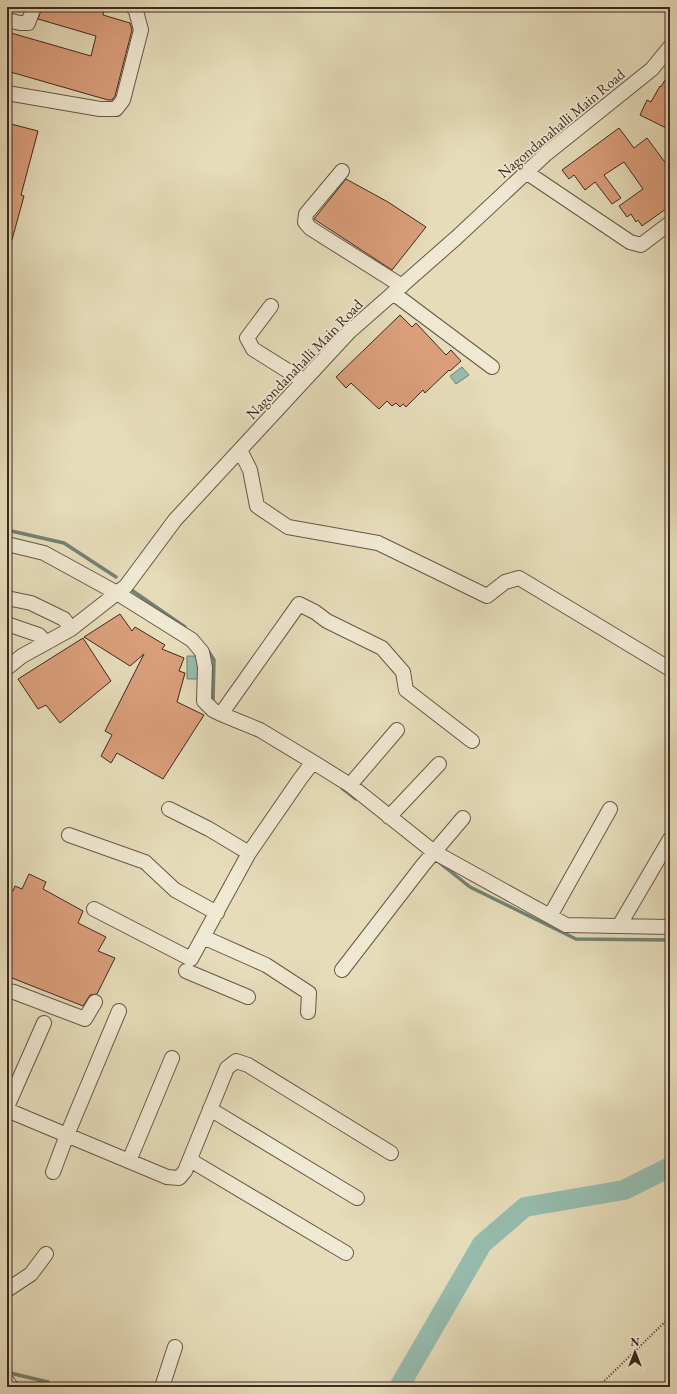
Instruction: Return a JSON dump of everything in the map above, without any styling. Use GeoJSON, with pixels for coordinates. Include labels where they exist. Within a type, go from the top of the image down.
{"type":"FeatureCollection","features":[{"type":"Feature","properties":{"kind":"street"},"geometry":{"type":"LineString","coordinates":[[7,20],[20,24],[28,23],[34,7]]}},
{"type":"Feature","properties":{"kind":"street"},"geometry":{"type":"LineString","coordinates":[[7,93],[100,110],[116,109],[123,100],[141,30],[136,11],[133,7]]}},
{"type":"Feature","properties":{"kind":"street","name":"Nagondanahalli Main Road"},"geometry":{"type":"LineString","coordinates":[[7,668],[22,656],[71,629],[126,586],[175,520],[349,332],[456,238],[546,154],[652,69],[670,47]]}},
{"type":"Feature","properties":{"kind":"street"},"geometry":{"type":"LineString","coordinates":[[342,171],[306,214],[305,222],[310,228],[398,290],[492,367]]}},
{"type":"Feature","properties":{"kind":"street"},"geometry":{"type":"LineString","coordinates":[[526,172],[630,242],[641,246],[670,223]]}},
{"type":"Feature","properties":{"kind":"street"},"geometry":{"type":"LineString","coordinates":[[271,306],[247,338],[253,349],[304,381]]}},
{"type":"Feature","properties":{"kind":"street"},"geometry":{"type":"LineString","coordinates":[[240,450],[250,470],[257,506],[288,527],[378,543],[487,596],[505,582],[519,578],[670,669]]}},
{"type":"Feature","properties":{"kind":"street"},"geometry":{"type":"LineString","coordinates":[[7,544],[44,553],[117,593],[192,640],[202,652],[205,668],[204,700],[213,710],[260,730],[350,785],[434,852],[566,925],[670,927]]}},
{"type":"Feature","properties":{"kind":"street"},"geometry":{"type":"LineString","coordinates":[[7,598],[31,603],[64,619],[71,629]]}},
{"type":"Feature","properties":{"kind":"street"},"geometry":{"type":"LineString","coordinates":[[221,714],[299,604],[315,612],[327,621],[382,648],[403,672],[406,690],[472,741]]}},
{"type":"Feature","properties":{"kind":"street"},"geometry":{"type":"LineString","coordinates":[[7,624],[39,635],[46,643]]}},
{"type":"Feature","properties":{"kind":"street"},"geometry":{"type":"LineString","coordinates":[[350,785],[397,730]]}},
{"type":"Feature","properties":{"kind":"street"},"geometry":{"type":"LineString","coordinates":[[186,971],[249,853],[313,762]]}},
{"type":"Feature","properties":{"kind":"street"},"geometry":{"type":"LineString","coordinates":[[389,817],[439,764]]}},
{"type":"Feature","properties":{"kind":"street"},"geometry":{"type":"LineString","coordinates":[[169,809],[209,829],[249,853]]}},
{"type":"Feature","properties":{"kind":"street"},"geometry":{"type":"LineString","coordinates":[[550,916],[610,809]]}},
{"type":"Feature","properties":{"kind":"street"},"geometry":{"type":"LineString","coordinates":[[342,970],[434,852],[463,818]]}},
{"type":"Feature","properties":{"kind":"street"},"geometry":{"type":"LineString","coordinates":[[68,835],[145,862],[175,890],[217,913]]}},
{"type":"Feature","properties":{"kind":"street"},"geometry":{"type":"LineString","coordinates":[[619,926],[670,840]]}},
{"type":"Feature","properties":{"kind":"street"},"geometry":{"type":"LineString","coordinates":[[94,909],[186,971],[248,997]]}},
{"type":"Feature","properties":{"kind":"street"},"geometry":{"type":"LineString","coordinates":[[203,937],[266,965],[309,993],[308,1012]]}},
{"type":"Feature","properties":{"kind":"street"},"geometry":{"type":"LineString","coordinates":[[7,990],[85,1019],[95,1002]]}},
{"type":"Feature","properties":{"kind":"street"},"geometry":{"type":"LineString","coordinates":[[53,1172],[66,1135],[119,1011]]}},
{"type":"Feature","properties":{"kind":"street"},"geometry":{"type":"LineString","coordinates":[[7,1107],[44,1023]]}},
{"type":"Feature","properties":{"kind":"street"},"geometry":{"type":"LineString","coordinates":[[129,1161],[172,1058]]}},
{"type":"Feature","properties":{"kind":"street"},"geometry":{"type":"LineString","coordinates":[[7,1110],[168,1177],[180,1178],[190,1160],[227,1068],[236,1061],[248,1065],[391,1153]]}},
{"type":"Feature","properties":{"kind":"street"},"geometry":{"type":"LineString","coordinates":[[210,1109],[357,1198]]}},
{"type":"Feature","properties":{"kind":"street"},"geometry":{"type":"LineString","coordinates":[[190,1160],[346,1253]]}},
{"type":"Feature","properties":{"kind":"street"},"geometry":{"type":"LineString","coordinates":[[7,1290],[31,1274],[46,1254]]}},
{"type":"Feature","properties":{"kind":"street"},"geometry":{"type":"LineString","coordinates":[[162,1387],[175,1347]]}},
{"type":"Feature","properties":{"kind":"street"},"geometry":{"type":"LineString","coordinates":[[7,1381],[11,1387]]}},
{"type":"Feature","properties":{"kind":"path"},"geometry":{"type":"LineString","coordinates":[[598,1387],[670,1317]]}},
{"type":"Feature","properties":{"kind":"shaded area"},"geometry":{"type":"Polygon","coordinates":[[[462,367],[469,375],[456,384],[450,376],[462,367]]]}},
{"type":"Feature","properties":{"kind":"shaded area"},"geometry":{"type":"Polygon","coordinates":[[[187,656],[200,656],[200,679],[187,679],[187,656]]]}},
{"type":"Feature","properties":{"kind":"building"},"geometry":{"type":"Polygon","coordinates":[[[42,7],[105,7],[103,15],[130,23],[132,30],[115,96],[112,100],[7,71],[7,46],[11,33],[91,56],[96,36],[38,19],[42,7]]]}},
{"type":"Feature","properties":{"kind":"building"},"geometry":{"type":"Polygon","coordinates":[[[670,71],[670,130],[640,115],[647,100],[651,102],[670,71]]]}},
{"type":"Feature","properties":{"kind":"building"},"geometry":{"type":"Polygon","coordinates":[[[7,123],[38,131],[21,195],[24,196],[10,247],[7,247],[7,123]]]}},
{"type":"Feature","properties":{"kind":"building"},"geometry":{"type":"Polygon","coordinates":[[[619,128],[634,148],[647,138],[670,169],[670,206],[642,226],[638,220],[636,222],[631,214],[627,217],[619,206],[643,189],[624,162],[604,175],[621,198],[612,204],[595,182],[585,190],[574,175],[569,179],[562,170],[619,128]]]}},
{"type":"Feature","properties":{"kind":"building"},"geometry":{"type":"Polygon","coordinates":[[[346,179],[388,202],[426,227],[392,270],[314,219],[346,179]]]}},
{"type":"Feature","properties":{"kind":"building"},"geometry":{"type":"Polygon","coordinates":[[[400,315],[412,327],[416,323],[446,355],[451,350],[461,361],[450,371],[449,370],[425,393],[423,390],[406,407],[403,404],[400,407],[396,403],[392,406],[387,401],[379,409],[351,383],[346,388],[336,377],[400,315]]]}},
{"type":"Feature","properties":{"kind":"building"},"geometry":{"type":"Polygon","coordinates":[[[120,614],[132,631],[135,627],[165,645],[162,649],[184,658],[179,671],[185,673],[177,702],[204,715],[163,779],[117,753],[111,763],[101,756],[112,735],[105,731],[144,654],[130,666],[84,637],[120,614]]]}},
{"type":"Feature","properties":{"kind":"building"},"geometry":{"type":"Polygon","coordinates":[[[83,638],[111,681],[60,723],[46,705],[38,709],[18,679],[83,638]]]}},
{"type":"Feature","properties":{"kind":"building"},"geometry":{"type":"Polygon","coordinates":[[[29,874],[46,882],[43,889],[83,911],[78,923],[106,937],[98,951],[115,958],[97,994],[90,995],[83,1006],[7,976],[7,897],[10,890],[13,891],[15,886],[22,889],[29,874]]]}},
{"type":"Feature","properties":{"kind":"waterway"},"geometry":{"type":"LineString","coordinates":[[7,530],[64,543],[116,577]]}},
{"type":"Feature","properties":{"kind":"waterway"},"geometry":{"type":"LineString","coordinates":[[130,589],[185,627]]}},
{"type":"Feature","properties":{"kind":"waterway"},"geometry":{"type":"LineString","coordinates":[[207,649],[214,660],[213,703]]}},
{"type":"Feature","properties":{"kind":"waterway"},"geometry":{"type":"LineString","coordinates":[[342,788],[356,799]]}},
{"type":"Feature","properties":{"kind":"waterway"},"geometry":{"type":"LineString","coordinates":[[436,860],[470,887],[576,939],[670,940]]}},
{"type":"Feature","properties":{"kind":"waterway"},"geometry":{"type":"LineString","coordinates":[[399,1387],[482,1244],[525,1207],[624,1190],[670,1167]]}},
{"type":"Feature","properties":{"kind":"waterway"},"geometry":{"type":"LineString","coordinates":[[10,1373],[48,1382],[50,1387]]}}]}
